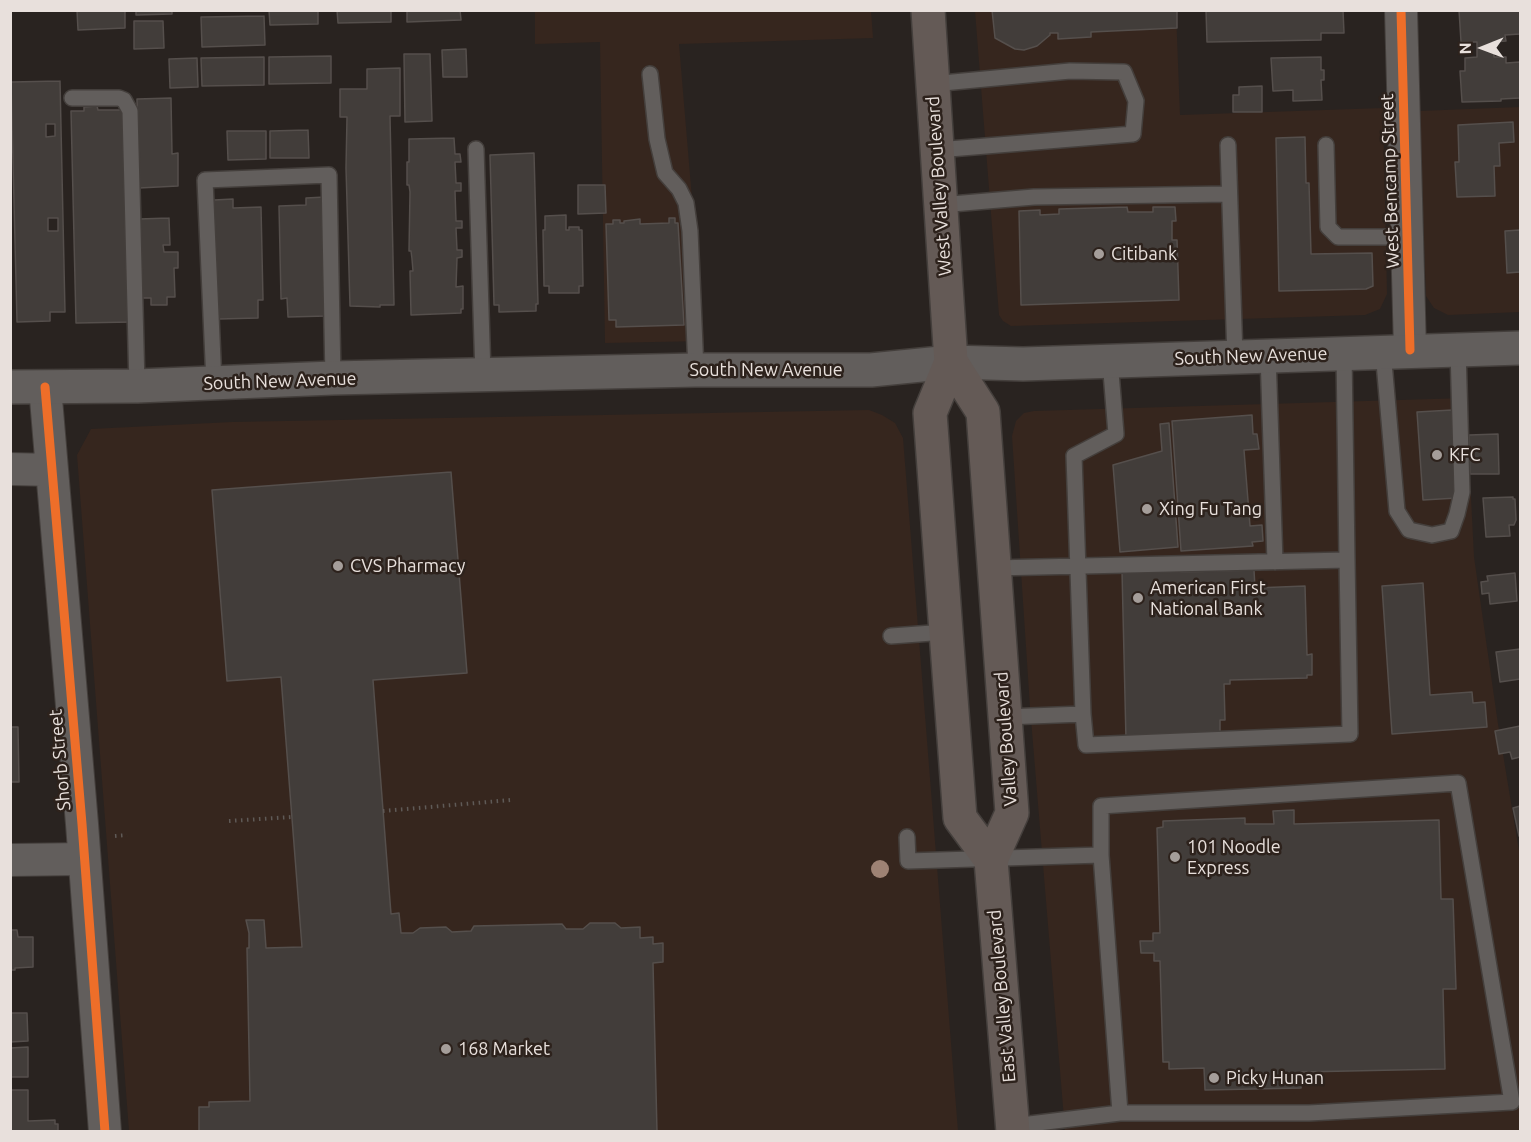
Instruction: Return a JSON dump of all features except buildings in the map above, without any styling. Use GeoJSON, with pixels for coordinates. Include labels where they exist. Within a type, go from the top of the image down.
{"type":"FeatureCollection","features":[{"type":"Feature","properties":{"kind":"main road","name":"West Valley Boulevard"},"geometry":{"type":"LineString","coordinates":[[928,10],[951,362]]}},
{"type":"Feature","properties":{"kind":"main road","name":"South New Avenue"},"geometry":{"type":"LineString","coordinates":[[10,387],[137,386],[333,378],[696,370],[871,370],[951,362],[1023,364],[1521,348]]}},
{"type":"Feature","properties":{"kind":"main road","name":"Valley Boulevard"},"geometry":{"type":"LineString","coordinates":[[951,362],[983,412],[1012,813],[991,860]]}},
{"type":"Feature","properties":{"kind":"main road"},"geometry":{"type":"LineString","coordinates":[[951,362],[930,413],[960,818],[991,860]]}},
{"type":"Feature","properties":{"kind":"main road","name":"East Valley Boulevard"},"geometry":{"type":"LineString","coordinates":[[991,860],[1013,1129]]}},
{"type":"Feature","properties":{"kind":"street","name":"West Bencamp Street"},"geometry":{"type":"LineString","coordinates":[[1397,351],[1407,237],[1401,10]]}},
{"type":"Feature","properties":{"kind":"street","name":"Shorb Street"},"geometry":{"type":"LineString","coordinates":[[45,387],[105,1131]]}},
{"type":"Feature","properties":{"kind":"street"},"geometry":{"type":"LineString","coordinates":[[10,469],[52,470]]}},
{"type":"Feature","properties":{"kind":"street"},"geometry":{"type":"LineString","coordinates":[[10,860],[84,859]]}},
{"type":"Feature","properties":{"kind":"lane"},"geometry":{"type":"LineString","coordinates":[[932,84],[1070,70],[1124,72],[1136,101],[1133,134],[937,150]]}},
{"type":"Feature","properties":{"kind":"lane"},"geometry":{"type":"LineString","coordinates":[[650,74],[657,139],[665,173],[679,189],[686,203],[690,231],[696,370]]}},
{"type":"Feature","properties":{"kind":"lane"},"geometry":{"type":"LineString","coordinates":[[72,98],[119,98],[124,100],[130,111],[137,386]]}},
{"type":"Feature","properties":{"kind":"lane"},"geometry":{"type":"LineString","coordinates":[[1228,145],[1235,357]]}},
{"type":"Feature","properties":{"kind":"lane"},"geometry":{"type":"LineString","coordinates":[[1326,145],[1328,227],[1338,237],[1407,237]]}},
{"type":"Feature","properties":{"kind":"lane"},"geometry":{"type":"LineString","coordinates":[[476,149],[483,375]]}},
{"type":"Feature","properties":{"kind":"lane"},"geometry":{"type":"LineString","coordinates":[[214,383],[206,180],[329,175],[333,378]]}},
{"type":"Feature","properties":{"kind":"lane"},"geometry":{"type":"LineString","coordinates":[[940,205],[1034,197],[1228,194]]}},
{"type":"Feature","properties":{"kind":"lane"},"geometry":{"type":"LineString","coordinates":[[1397,351],[1396,511],[1409,530],[1432,535],[1451,531],[1462,492],[1458,349]]}},
{"type":"Feature","properties":{"kind":"lane"},"geometry":{"type":"LineString","coordinates":[[1110,360],[1116,434],[1074,456],[1086,745],[1350,734],[1344,353]]}},
{"type":"Feature","properties":{"kind":"lane"},"geometry":{"type":"LineString","coordinates":[[1268,355],[1275,562]]}},
{"type":"Feature","properties":{"kind":"lane"},"geometry":{"type":"LineString","coordinates":[[994,568],[1347,560]]}},
{"type":"Feature","properties":{"kind":"lane"},"geometry":{"type":"LineString","coordinates":[[891,636],[946,632]]}},
{"type":"Feature","properties":{"kind":"lane"},"geometry":{"type":"LineString","coordinates":[[1005,717],[1083,714]]}},
{"type":"Feature","properties":{"kind":"lane"},"geometry":{"type":"LineString","coordinates":[[1013,1129],[1120,1113],[1309,1113],[1512,1102],[1458,783],[1101,806],[1101,855],[1120,1113]]}},
{"type":"Feature","properties":{"kind":"lane"},"geometry":{"type":"LineString","coordinates":[[907,837],[908,861],[1101,855]]}},
{"type":"Feature","properties":{"kind":"path"},"geometry":{"type":"LineString","coordinates":[[383,811],[511,800]]}},
{"type":"Feature","properties":{"kind":"path"},"geometry":{"type":"LineString","coordinates":[[229,821],[292,818]]}},
{"type":"Feature","properties":{"kind":"path"},"geometry":{"type":"LineString","coordinates":[[115,836],[127,835]]}},
{"type":"Feature","properties":{"kind":"shaded area"},"geometry":{"type":"Polygon","coordinates":[[[535,11],[871,11],[873,38],[679,44],[704,341],[605,343],[600,42],[535,44],[535,11]]]}},
{"type":"Feature","properties":{"kind":"shaded area"},"geometry":{"type":"Polygon","coordinates":[[[975,11],[1176,11],[1180,115],[1383,108],[1387,294],[1380,309],[1365,315],[1271,318],[1011,326],[1003,321],[999,315],[975,11]]]}},
{"type":"Feature","properties":{"kind":"shaded area"},"geometry":{"type":"Polygon","coordinates":[[[1520,107],[1520,312],[1448,315],[1434,308],[1426,296],[1419,111],[1520,107]]]}},
{"type":"Feature","properties":{"kind":"shaded area"},"geometry":{"type":"Polygon","coordinates":[[[1466,398],[1474,557],[1520,857],[1520,1131],[1065,1131],[1030,707],[1012,436],[1016,421],[1024,413],[1034,411],[1466,398]]]}},
{"type":"Feature","properties":{"kind":"shaded area"},"geometry":{"type":"Polygon","coordinates":[[[869,410],[895,423],[903,438],[958,1131],[129,1131],[77,455],[91,429],[232,422],[869,410]]]}},
{"type":"Feature","properties":{"kind":"cycle path"},"geometry":{"type":"LineString","coordinates":[[1401,10],[1410,350]]}},
{"type":"Feature","properties":{"kind":"cycle path"},"geometry":{"type":"LineString","coordinates":[[45,387],[105,1132]]}},
{"type":"Feature","properties":{"kind":"place","name":"Citibank"},"geometry":{"type":"Point","coordinates":[1099,254]}},
{"type":"Feature","properties":{"kind":"place","name":"KFC"},"geometry":{"type":"Point","coordinates":[1437,455]}},
{"type":"Feature","properties":{"kind":"place","name":"Xing Fu Tang"},"geometry":{"type":"Point","coordinates":[1147,509]}},
{"type":"Feature","properties":{"kind":"place","name":"CVS Pharmacy"},"geometry":{"type":"Point","coordinates":[338,566]}},
{"type":"Feature","properties":{"kind":"place","name":"American First National Bank"},"geometry":{"type":"Point","coordinates":[1138,598]}},
{"type":"Feature","properties":{"kind":"place","name":"101 Noodle Express"},"geometry":{"type":"Point","coordinates":[1175,857]}},
{"type":"Feature","properties":{"kind":"place","name":"168 Market"},"geometry":{"type":"Point","coordinates":[446,1049]}},
{"type":"Feature","properties":{"kind":"place","name":"Picky Hunan"},"geometry":{"type":"Point","coordinates":[1214,1078]}}]}
